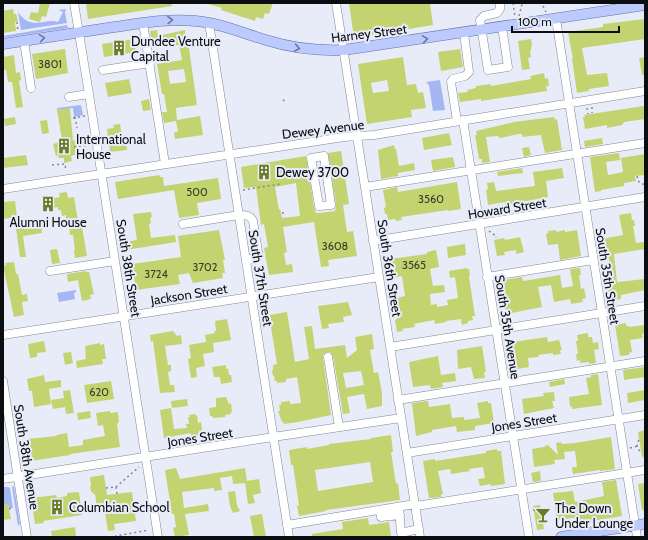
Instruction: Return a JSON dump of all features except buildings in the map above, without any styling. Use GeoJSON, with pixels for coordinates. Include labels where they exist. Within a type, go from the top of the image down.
{"type":"FeatureCollection","features":[{"type":"Feature","properties":{"kind":"main road","name":"Harney Street"},"geometry":{"type":"LineString","coordinates":[[3,44],[79,32],[175,20],[209,23],[290,47],[322,51],[344,50],[556,19],[601,7],[645,5]]}},
{"type":"Feature","properties":{"kind":"main road"},"geometry":{"type":"LineString","coordinates":[[561,537],[640,524]]}},
{"type":"Feature","properties":{"kind":"street","name":"South 38th Street"},"geometry":{"type":"LineString","coordinates":[[74,3],[116,261],[158,537]]}},
{"type":"Feature","properties":{"kind":"street","name":"South 36th Street"},"geometry":{"type":"LineString","coordinates":[[336,3],[420,533]]}},
{"type":"Feature","properties":{"kind":"street"},"geometry":{"type":"LineString","coordinates":[[500,3],[500,9],[497,13],[484,16],[481,19],[488,70],[508,67],[502,27]]}},
{"type":"Feature","properties":{"kind":"street","name":"South 35th Street"},"geometry":{"type":"LineString","coordinates":[[556,19],[618,419],[627,472],[640,524],[636,537]]}},
{"type":"Feature","properties":{"kind":"street"},"geometry":{"type":"LineString","coordinates":[[144,23],[165,164]]}},
{"type":"Feature","properties":{"kind":"street","name":"South 37th Street"},"geometry":{"type":"LineString","coordinates":[[209,23],[289,537]]}},
{"type":"Feature","properties":{"kind":"street","name":"South 35th Avenue"},"geometry":{"type":"LineString","coordinates":[[464,33],[469,72],[465,76],[453,79],[451,82],[471,171],[528,537]]}},
{"type":"Feature","properties":{"kind":"street"},"geometry":{"type":"LineString","coordinates":[[24,41],[31,88]]}},
{"type":"Feature","properties":{"kind":"street"},"geometry":{"type":"LineString","coordinates":[[103,70],[150,63]]}},
{"type":"Feature","properties":{"kind":"street","name":"Dewey Avenue"},"geometry":{"type":"LineString","coordinates":[[3,189],[315,142],[374,135],[645,91]]}},
{"type":"Feature","properties":{"kind":"street"},"geometry":{"type":"LineString","coordinates":[[69,97],[89,94]]}},
{"type":"Feature","properties":{"kind":"street"},"geometry":{"type":"LineString","coordinates":[[315,142],[317,157]]}},
{"type":"Feature","properties":{"kind":"street"},"geometry":{"type":"LineString","coordinates":[[365,187],[645,143]]}},
{"type":"Feature","properties":{"kind":"street"},"geometry":{"type":"LineString","coordinates":[[324,156],[331,204],[319,206],[311,158],[317,157],[324,156]]}},
{"type":"Feature","properties":{"kind":"street","name":"Howard Street"},"geometry":{"type":"LineString","coordinates":[[373,241],[645,197]]}},
{"type":"Feature","properties":{"kind":"street"},"geometry":{"type":"LineString","coordinates":[[183,224],[247,215],[252,218],[253,221],[257,254],[253,258],[246,261]]}},
{"type":"Feature","properties":{"kind":"street"},"geometry":{"type":"LineString","coordinates":[[487,277],[593,260]]}},
{"type":"Feature","properties":{"kind":"street"},"geometry":{"type":"LineString","coordinates":[[50,271],[116,261]]}},
{"type":"Feature","properties":{"kind":"street","name":"Jackson Street"},"geometry":{"type":"LineString","coordinates":[[3,335],[379,277]]}},
{"type":"Feature","properties":{"kind":"street"},"geometry":{"type":"LineString","coordinates":[[390,347],[645,306]]}},
{"type":"Feature","properties":{"kind":"street"},"geometry":{"type":"LineString","coordinates":[[328,357],[339,427]]}},
{"type":"Feature","properties":{"kind":"street"},"geometry":{"type":"LineString","coordinates":[[398,400],[645,361]]}},
{"type":"Feature","properties":{"kind":"street","name":"South 38th Avenue"},"geometry":{"type":"LineString","coordinates":[[3,381],[27,537]]}},
{"type":"Feature","properties":{"kind":"street","name":"Jones Street"},"geometry":{"type":"LineString","coordinates":[[407,453],[645,415]]}},
{"type":"Feature","properties":{"kind":"street","name":"Jones Street"},"geometry":{"type":"LineString","coordinates":[[3,479],[401,418]]}},
{"type":"Feature","properties":{"kind":"street"},"geometry":{"type":"LineString","coordinates":[[287,525],[380,510],[399,511],[416,505],[645,470]]}},
{"type":"Feature","properties":{"kind":"street"},"geometry":{"type":"LineString","coordinates":[[399,511],[402,536],[420,533]]}},
{"type":"Feature","properties":{"kind":"path"},"geometry":{"type":"LineString","coordinates":[[513,3],[515,18]]}},
{"type":"Feature","properties":{"kind":"path"},"geometry":{"type":"LineString","coordinates":[[518,18],[522,4]]}},
{"type":"Feature","properties":{"kind":"path"},"geometry":{"type":"LineString","coordinates":[[543,6],[547,14]]}},
{"type":"Feature","properties":{"kind":"path"},"geometry":{"type":"LineString","coordinates":[[17,22],[18,32]]}},
{"type":"Feature","properties":{"kind":"path"},"geometry":{"type":"LineString","coordinates":[[591,103],[592,113]]}},
{"type":"Feature","properties":{"kind":"path"},"geometry":{"type":"LineString","coordinates":[[586,104],[588,114]]}},
{"type":"Feature","properties":{"kind":"path"},"geometry":{"type":"LineString","coordinates":[[77,128],[74,118],[87,116]]}},
{"type":"Feature","properties":{"kind":"path"},"geometry":{"type":"LineString","coordinates":[[74,147],[88,145]]}},
{"type":"Feature","properties":{"kind":"path"},"geometry":{"type":"LineString","coordinates":[[52,166],[65,164],[66,171]]}},
{"type":"Feature","properties":{"kind":"path"},"geometry":{"type":"LineString","coordinates":[[637,176],[640,182],[645,185]]}},
{"type":"Feature","properties":{"kind":"path"},"geometry":{"type":"LineString","coordinates":[[243,190],[280,184]]}},
{"type":"Feature","properties":{"kind":"path"},"geometry":{"type":"LineString","coordinates":[[486,230],[494,234],[496,238]]}},
{"type":"Feature","properties":{"kind":"path"},"geometry":{"type":"LineString","coordinates":[[639,440],[638,450],[641,452]]}},
{"type":"Feature","properties":{"kind":"path"},"geometry":{"type":"LineString","coordinates":[[626,448],[638,446]]}},
{"type":"Feature","properties":{"kind":"path"},"geometry":{"type":"LineString","coordinates":[[106,488],[116,487],[139,467]]}},
{"type":"Feature","properties":{"kind":"path"},"geometry":{"type":"LineString","coordinates":[[116,487],[117,494]]}},
{"type":"Feature","properties":{"kind":"path"},"geometry":{"type":"LineString","coordinates":[[9,509],[14,508]]}},
{"type":"Feature","properties":{"kind":"path"},"geometry":{"type":"LineString","coordinates":[[116,537],[149,530]]}},
{"type":"Feature","properties":{"kind":"shaded area"},"geometry":{"type":"Polygon","coordinates":[[[66,9],[65,12],[67,23],[21,30],[18,12],[23,18],[33,23],[49,21],[58,22],[63,12],[58,10],[66,9]]]}},
{"type":"Feature","properties":{"kind":"shaded area"},"geometry":{"type":"Polygon","coordinates":[[[67,25],[68,28],[3,38],[3,36],[67,25]]]}},
{"type":"Feature","properties":{"kind":"shaded area"},"geometry":{"type":"Polygon","coordinates":[[[440,80],[445,110],[433,111],[429,85],[426,82],[440,80]]]}},
{"type":"Feature","properties":{"kind":"shaded area"},"geometry":{"type":"Polygon","coordinates":[[[81,105],[83,115],[74,117],[73,108],[57,110],[57,108],[81,105]]]}},
{"type":"Feature","properties":{"kind":"shaded area"},"geometry":{"type":"Polygon","coordinates":[[[76,290],[74,293],[75,299],[59,302],[57,293],[76,290]]]}},
{"type":"Feature","properties":{"kind":"shaded area"},"geometry":{"type":"Polygon","coordinates":[[[14,486],[20,524],[18,526],[12,487],[14,486]]]}},
{"type":"Feature","properties":{"kind":"shaded area"},"geometry":{"type":"Polygon","coordinates":[[[3,487],[10,488],[13,508],[9,508],[8,504],[3,505],[3,487]]]}},
{"type":"Feature","properties":{"kind":"place","name":"Dundee Venture Capital"},"geometry":{"type":"Point","coordinates":[119,48]}},
{"type":"Feature","properties":{"kind":"place","name":"International House"},"geometry":{"type":"Point","coordinates":[64,146]}},
{"type":"Feature","properties":{"kind":"place","name":"Dewey 3700"},"geometry":{"type":"Point","coordinates":[264,172]}},
{"type":"Feature","properties":{"kind":"place","name":"Alumni House"},"geometry":{"type":"Point","coordinates":[48,204]}},
{"type":"Feature","properties":{"kind":"place","name":"Columbian School"},"geometry":{"type":"Point","coordinates":[57,507]}},
{"type":"Feature","properties":{"kind":"place","name":"The Down Under Lounge"},"geometry":{"type":"Point","coordinates":[543,515]}}]}
